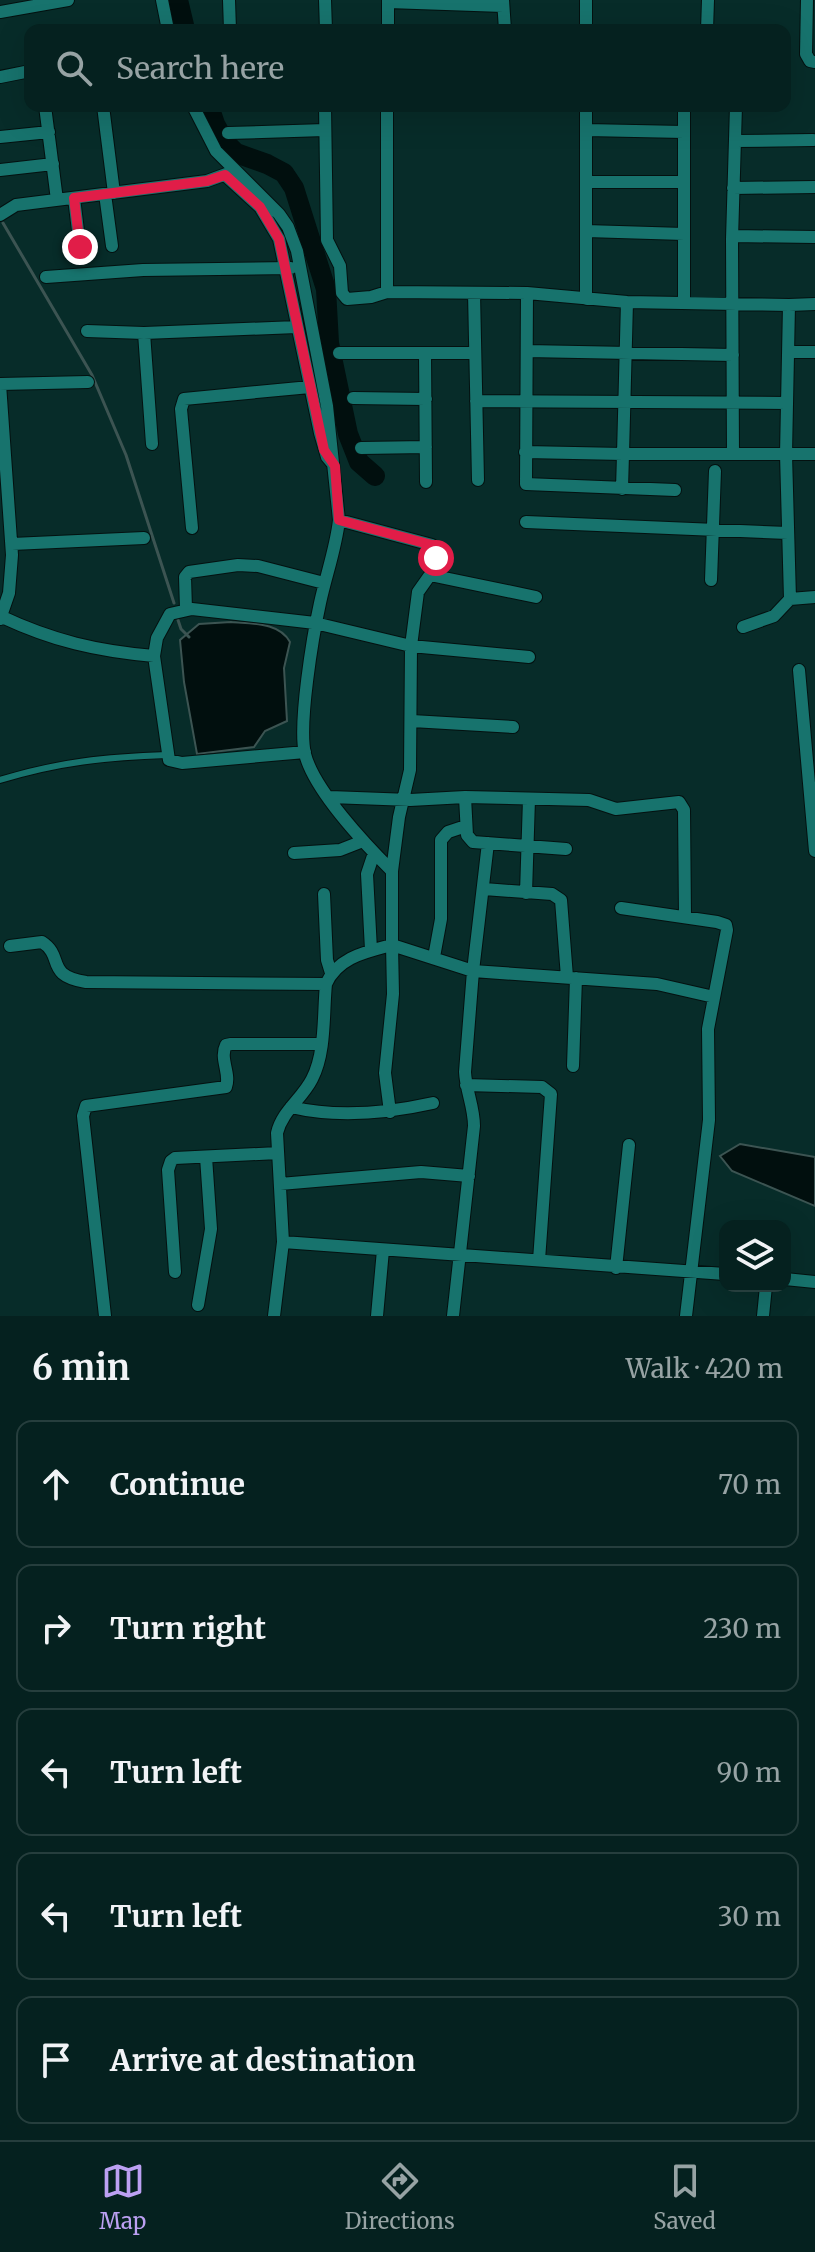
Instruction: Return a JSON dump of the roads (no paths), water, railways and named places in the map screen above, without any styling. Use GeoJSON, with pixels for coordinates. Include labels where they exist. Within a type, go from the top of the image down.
{"type":"FeatureCollection","features":[{"type":"Feature","properties":{"kind":"street"},"geometry":{"type":"LineString","coordinates":[[0,12],[68,0]]}},
{"type":"Feature","properties":{"kind":"street"},"geometry":{"type":"LineString","coordinates":[[162,0],[167,24]]}},
{"type":"Feature","properties":{"kind":"street"},"geometry":{"type":"LineString","coordinates":[[229,0],[230,24]]}},
{"type":"Feature","properties":{"kind":"street"},"geometry":{"type":"LineString","coordinates":[[325,0],[326,24]]}},
{"type":"Feature","properties":{"kind":"street"},"geometry":{"type":"LineString","coordinates":[[586,0],[586,24]]}},
{"type":"Feature","properties":{"kind":"street"},"geometry":{"type":"LineString","coordinates":[[707,24],[708,0]]}},
{"type":"Feature","properties":{"kind":"street"},"geometry":{"type":"LineString","coordinates":[[807,0],[806,54],[810,61],[815,62]]}},
{"type":"Feature","properties":{"kind":"street"},"geometry":{"type":"LineString","coordinates":[[388,24],[388,1],[503,3],[505,24]]}},
{"type":"Feature","properties":{"kind":"street"},"geometry":{"type":"LineString","coordinates":[[0,77],[24,72]]}},
{"type":"Feature","properties":{"kind":"street"},"geometry":{"type":"LineString","coordinates":[[46,112],[57,200]]}},
{"type":"Feature","properties":{"kind":"street"},"geometry":{"type":"LineString","coordinates":[[103,112],[112,246]]}},
{"type":"Feature","properties":{"kind":"street"},"geometry":{"type":"LineString","coordinates":[[196,112],[230,172],[274,228],[286,268],[324,450],[335,466]]}},
{"type":"Feature","properties":{"kind":"street"},"geometry":{"type":"LineString","coordinates":[[325,112],[327,240],[340,266],[342,293],[347,299],[387,292],[527,293],[627,302],[815,304]]}},
{"type":"Feature","properties":{"kind":"street"},"geometry":{"type":"LineString","coordinates":[[387,112],[387,292]]}},
{"type":"Feature","properties":{"kind":"street"},"geometry":{"type":"LineString","coordinates":[[586,112],[586,299]]}},
{"type":"Feature","properties":{"kind":"street"},"geometry":{"type":"LineString","coordinates":[[684,112],[684,303]]}},
{"type":"Feature","properties":{"kind":"street"},"geometry":{"type":"LineString","coordinates":[[733,453],[732,236],[736,112]]}},
{"type":"Feature","properties":{"kind":"street"},"geometry":{"type":"LineString","coordinates":[[228,133],[325,130]]}},
{"type":"Feature","properties":{"kind":"street"},"geometry":{"type":"LineString","coordinates":[[586,130],[684,132]]}},
{"type":"Feature","properties":{"kind":"street"},"geometry":{"type":"LineString","coordinates":[[0,137],[49,132]]}},
{"type":"Feature","properties":{"kind":"street"},"geometry":{"type":"LineString","coordinates":[[735,141],[813,140]]}},
{"type":"Feature","properties":{"kind":"street"},"geometry":{"type":"LineString","coordinates":[[0,170],[53,164]]}},
{"type":"Feature","properties":{"kind":"street"},"geometry":{"type":"LineString","coordinates":[[0,215],[16,205],[207,181],[230,172]]}},
{"type":"Feature","properties":{"kind":"street"},"geometry":{"type":"LineString","coordinates":[[230,172],[284,220],[302,267],[335,466],[339,520],[315,623],[304,723],[305,752],[312,772],[330,797],[363,841],[392,871]]}},
{"type":"Feature","properties":{"kind":"street"},"geometry":{"type":"LineString","coordinates":[[586,182],[684,182]]}},
{"type":"Feature","properties":{"kind":"street"},"geometry":{"type":"LineString","coordinates":[[733,188],[815,187]]}},
{"type":"Feature","properties":{"kind":"street"},"geometry":{"type":"LineString","coordinates":[[74,198],[80,247]]}},
{"type":"Feature","properties":{"kind":"street"},"geometry":{"type":"LineString","coordinates":[[586,231],[684,234]]}},
{"type":"Feature","properties":{"kind":"street"},"geometry":{"type":"LineString","coordinates":[[732,236],[815,237]]}},
{"type":"Feature","properties":{"kind":"street"},"geometry":{"type":"LineString","coordinates":[[46,277],[143,270],[302,267]]}},
{"type":"Feature","properties":{"kind":"street"},"geometry":{"type":"LineString","coordinates":[[474,293],[478,480]]}},
{"type":"Feature","properties":{"kind":"street"},"geometry":{"type":"LineString","coordinates":[[527,293],[524,481],[529,486],[675,490]]}},
{"type":"Feature","properties":{"kind":"street"},"geometry":{"type":"LineString","coordinates":[[622,489],[627,302]]}},
{"type":"Feature","properties":{"kind":"street"},"geometry":{"type":"LineString","coordinates":[[789,305],[786,454],[790,599]]}},
{"type":"Feature","properties":{"kind":"street"},"geometry":{"type":"LineString","coordinates":[[87,331],[144,333],[297,327]]}},
{"type":"Feature","properties":{"kind":"street"},"geometry":{"type":"LineString","coordinates":[[144,333],[152,444]]}},
{"type":"Feature","properties":{"kind":"street"},"geometry":{"type":"LineString","coordinates":[[527,351],[733,355]]}},
{"type":"Feature","properties":{"kind":"street"},"geometry":{"type":"LineString","coordinates":[[788,352],[815,352]]}},
{"type":"Feature","properties":{"kind":"street"},"geometry":{"type":"LineString","coordinates":[[339,353],[475,353]]}},
{"type":"Feature","properties":{"kind":"street"},"geometry":{"type":"LineString","coordinates":[[425,353],[426,482]]}},
{"type":"Feature","properties":{"kind":"street"},"geometry":{"type":"LineString","coordinates":[[88,382],[0,384],[9,593],[0,617],[63,642],[102,651],[154,656]]}},
{"type":"Feature","properties":{"kind":"street"},"geometry":{"type":"LineString","coordinates":[[192,528],[181,409],[184,399],[310,387]]}},
{"type":"Feature","properties":{"kind":"street"},"geometry":{"type":"LineString","coordinates":[[353,398],[426,399]]}},
{"type":"Feature","properties":{"kind":"street"},"geometry":{"type":"LineString","coordinates":[[476,401],[787,403]]}},
{"type":"Feature","properties":{"kind":"street"},"geometry":{"type":"LineString","coordinates":[[361,448],[426,447]]}},
{"type":"Feature","properties":{"kind":"street"},"geometry":{"type":"LineString","coordinates":[[525,452],[815,454]]}},
{"type":"Feature","properties":{"kind":"street"},"geometry":{"type":"LineString","coordinates":[[711,580],[715,471]]}},
{"type":"Feature","properties":{"kind":"street"},"geometry":{"type":"LineString","coordinates":[[339,520],[432,545],[437,553],[430,575],[418,592],[411,646],[410,770],[392,871],[393,994],[385,1073],[390,1112]]}},
{"type":"Feature","properties":{"kind":"street"},"geometry":{"type":"LineString","coordinates":[[526,522],[788,533]]}},
{"type":"Feature","properties":{"kind":"street"},"geometry":{"type":"LineString","coordinates":[[8,550],[144,538]]}},
{"type":"Feature","properties":{"kind":"street"},"geometry":{"type":"LineString","coordinates":[[186,609],[185,577],[189,572],[238,565],[258,566],[324,583]]}},
{"type":"Feature","properties":{"kind":"street"},"geometry":{"type":"LineString","coordinates":[[430,575],[536,597]]}},
{"type":"Feature","properties":{"kind":"street"},"geometry":{"type":"LineString","coordinates":[[743,627],[774,616],[790,599],[815,597]]}},
{"type":"Feature","properties":{"kind":"street"},"geometry":{"type":"LineString","coordinates":[[305,752],[175,763],[169,760],[154,656],[163,623],[170,614],[186,609],[315,623],[411,646],[529,657]]}},
{"type":"Feature","properties":{"kind":"street"},"geometry":{"type":"LineString","coordinates":[[799,670],[812,787],[815,851]]}},
{"type":"Feature","properties":{"kind":"street"},"geometry":{"type":"LineString","coordinates":[[412,721],[513,727]]}},
{"type":"Feature","properties":{"kind":"street"},"geometry":{"type":"LineString","coordinates":[[330,797],[589,800],[616,809],[679,802],[684,810],[685,917]]}},
{"type":"Feature","properties":{"kind":"street"},"geometry":{"type":"LineString","coordinates":[[465,797],[467,835],[473,842],[566,849]]}},
{"type":"Feature","properties":{"kind":"street"},"geometry":{"type":"LineString","coordinates":[[526,893],[529,799]]}},
{"type":"Feature","properties":{"kind":"street"},"geometry":{"type":"LineString","coordinates":[[434,957],[441,919],[441,840],[448,832],[466,826]]}},
{"type":"Feature","properties":{"kind":"street"},"geometry":{"type":"LineString","coordinates":[[294,853],[340,850],[363,841]]}},
{"type":"Feature","properties":{"kind":"street"},"geometry":{"type":"LineString","coordinates":[[453,1316],[474,1113],[466,1085],[473,971],[488,843]]}},
{"type":"Feature","properties":{"kind":"street"},"geometry":{"type":"LineString","coordinates":[[371,950],[367,874],[374,853]]}},
{"type":"Feature","properties":{"kind":"street"},"geometry":{"type":"LineString","coordinates":[[484,889],[552,894],[561,900],[572,978],[573,1066]]}},
{"type":"Feature","properties":{"kind":"street"},"geometry":{"type":"LineString","coordinates":[[274,1316],[283,1242],[278,1153],[280,1122],[314,1077],[321,1044],[329,978],[324,894]]}},
{"type":"Feature","properties":{"kind":"street"},"geometry":{"type":"LineString","coordinates":[[621,908],[726,925],[708,1029],[709,1120],[686,1316]]}},
{"type":"Feature","properties":{"kind":"street"},"geometry":{"type":"LineString","coordinates":[[10,946],[42,942],[49,948],[59,972],[71,980],[86,982],[329,978],[346,961],[392,945],[473,971],[657,984],[714,997]]}},
{"type":"Feature","properties":{"kind":"street"},"geometry":{"type":"LineString","coordinates":[[105,1316],[85,1144],[83,1116],[86,1106],[226,1087],[228,1080],[223,1053],[226,1045],[276,1042],[321,1044]]}},
{"type":"Feature","properties":{"kind":"street"},"geometry":{"type":"LineString","coordinates":[[466,1085],[542,1087],[551,1094],[539,1260]]}},
{"type":"Feature","properties":{"kind":"street"},"geometry":{"type":"LineString","coordinates":[[291,1107],[327,1112],[390,1112],[433,1103]]}},
{"type":"Feature","properties":{"kind":"street"},"geometry":{"type":"LineString","coordinates":[[616,1268],[629,1145]]}},
{"type":"Feature","properties":{"kind":"street"},"geometry":{"type":"LineString","coordinates":[[175,1272],[169,1165],[175,1158],[278,1153]]}},
{"type":"Feature","properties":{"kind":"street"},"geometry":{"type":"LineString","coordinates":[[198,1305],[211,1229],[206,1157]]}},
{"type":"Feature","properties":{"kind":"street"},"geometry":{"type":"LineString","coordinates":[[280,1184],[421,1172],[469,1176]]}},
{"type":"Feature","properties":{"kind":"street"},"geometry":{"type":"LineString","coordinates":[[283,1242],[719,1274]]}},
{"type":"Feature","properties":{"kind":"street"},"geometry":{"type":"LineString","coordinates":[[377,1316],[383,1250]]}},
{"type":"Feature","properties":{"kind":"street"},"geometry":{"type":"LineString","coordinates":[[791,1280],[815,1282]]}},
{"type":"Feature","properties":{"kind":"street"},"geometry":{"type":"LineString","coordinates":[[763,1316],[765,1292]]}},
{"type":"Feature","properties":{"kind":"lane"},"geometry":{"type":"LineString","coordinates":[[0,780],[44,766],[112,757],[167,755]]}},
{"type":"Feature","properties":{"kind":"waterway"},"geometry":{"type":"LineString","coordinates":[[178,0],[184,24]]}},
{"type":"Feature","properties":{"kind":"waterway"},"geometry":{"type":"LineString","coordinates":[[211,112],[225,142],[236,153],[284,173],[294,188],[326,289],[329,343],[348,434],[359,462],[375,476]]}},
{"type":"Feature","properties":{"kind":"waterway"},"geometry":{"type":"LineString","coordinates":[[3,223],[92,375],[126,455],[174,603]]}},
{"type":"Feature","properties":{"kind":"waterway"},"geometry":{"type":"LineString","coordinates":[[178,620],[189,637]]}}]}
